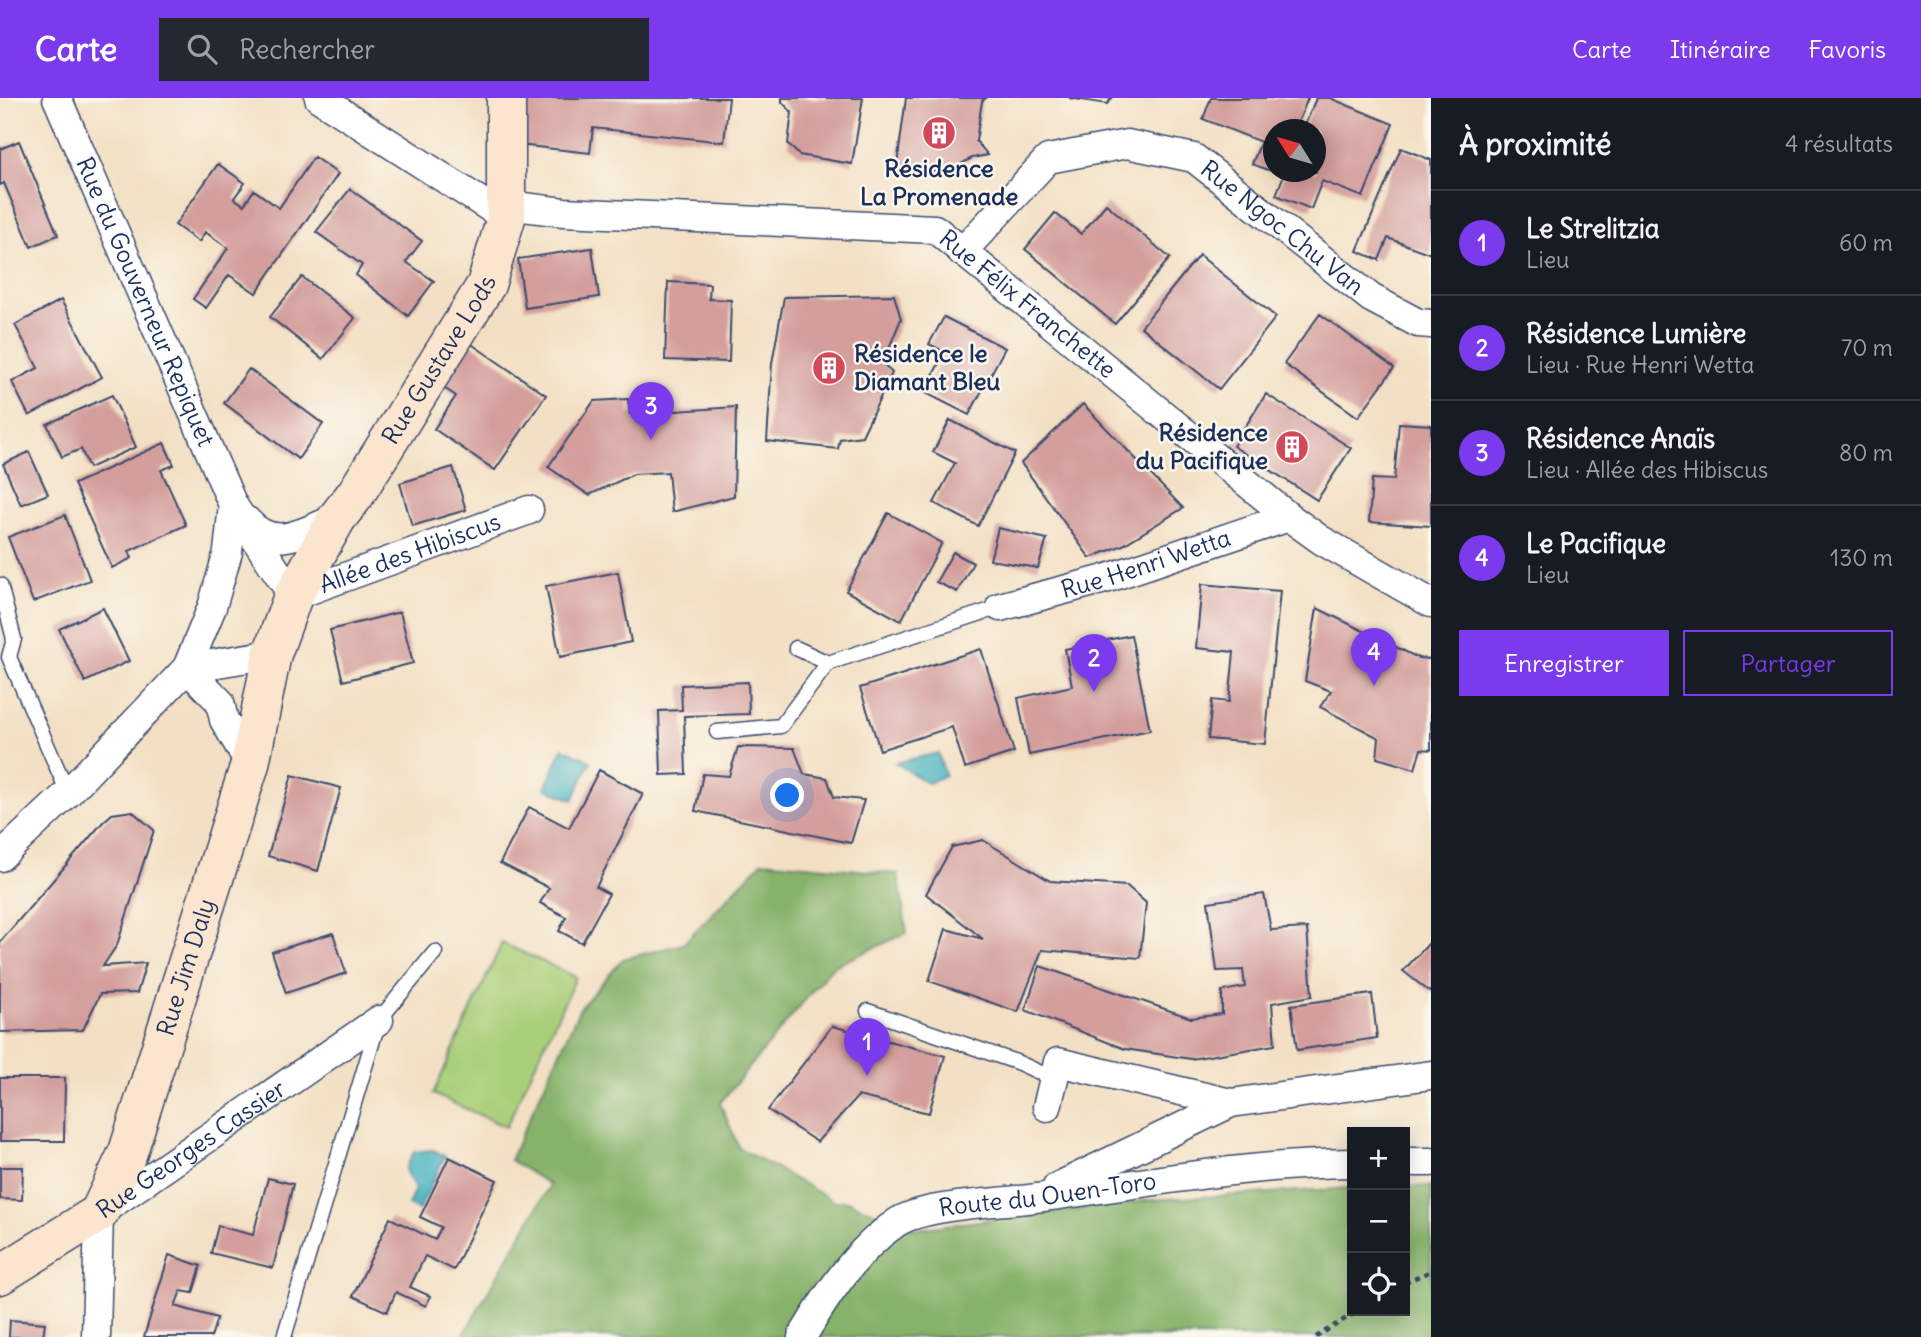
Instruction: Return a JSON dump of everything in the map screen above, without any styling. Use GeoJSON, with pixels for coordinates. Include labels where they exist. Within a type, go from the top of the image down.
{"type":"FeatureCollection","features":[{"type":"Feature","properties":{"kind":"street","name":"Rue du Gouverneur Repiquet"},"geometry":{"type":"LineString","coordinates":[[57,98],[233,505]]}},
{"type":"Feature","properties":{"kind":"street"},"geometry":{"type":"LineString","coordinates":[[319,98],[506,211]]}},
{"type":"Feature","properties":{"kind":"street","name":"Rue Gustave Lods"},"geometry":{"type":"LineString","coordinates":[[293,597],[337,518],[355,495],[486,285],[506,211],[506,98]]}},
{"type":"Feature","properties":{"kind":"street","name":"Rue Ngoc Chu Van"},"geometry":{"type":"LineString","coordinates":[[962,252],[1048,159],[1127,144],[1194,158],[1371,298],[1418,323],[1431,324]]}},
{"type":"Feature","properties":{"kind":"street","name":"Rue Félix Franchette"},"geometry":{"type":"LineString","coordinates":[[506,211],[935,229],[1289,517],[1321,540],[1431,603]]}},
{"type":"Feature","properties":{"kind":"street"},"geometry":{"type":"LineString","coordinates":[[233,505],[259,535],[285,539],[337,518]]}},
{"type":"Feature","properties":{"kind":"street"},"geometry":{"type":"LineString","coordinates":[[233,505],[293,597]]}},
{"type":"Feature","properties":{"kind":"street"},"geometry":{"type":"LineString","coordinates":[[0,857],[68,793],[187,668],[212,607],[228,552],[233,505]]}},
{"type":"Feature","properties":{"kind":"street","name":"Allée des Hibiscus"},"geometry":{"type":"LineString","coordinates":[[293,597],[529,510]]}},
{"type":"Feature","properties":{"kind":"street","name":"Rue Henri Wetta"},"geometry":{"type":"LineString","coordinates":[[1000,607],[1105,579],[1289,517]]}},
{"type":"Feature","properties":{"kind":"street","name":"Rue Jim Daly"},"geometry":{"type":"LineString","coordinates":[[96,1337],[99,1213],[128,1152],[250,764],[272,654],[293,597]]}},
{"type":"Feature","properties":{"kind":"street"},"geometry":{"type":"LineString","coordinates":[[187,668],[272,654]]}},
{"type":"Feature","properties":{"kind":"street"},"geometry":{"type":"LineString","coordinates":[[187,668],[220,702],[224,720],[250,764]]}},
{"type":"Feature","properties":{"kind":"street","name":"Rue Georges Cassier"},"geometry":{"type":"LineString","coordinates":[[0,1275],[99,1213],[380,1020]]}},
{"type":"Feature","properties":{"kind":"street"},"geometry":{"type":"LineString","coordinates":[[1046,1107],[1058,1062],[1231,1103]]}},
{"type":"Feature","properties":{"kind":"street"},"geometry":{"type":"LineString","coordinates":[[1033,1199],[1231,1103],[1431,1074]]}},
{"type":"Feature","properties":{"kind":"street"},"geometry":{"type":"LineString","coordinates":[[1410,1163],[1431,1162]]}},
{"type":"Feature","properties":{"kind":"street","name":"Route du Ouen-Toro"},"geometry":{"type":"LineString","coordinates":[[802,1337],[848,1266],[897,1222],[952,1206],[1033,1199],[1178,1178],[1347,1163]]}},
{"type":"Feature","properties":{"kind":"lane"},"geometry":{"type":"LineString","coordinates":[[0,585],[14,639],[9,657],[68,793]]}},
{"type":"Feature","properties":{"kind":"lane"},"geometry":{"type":"LineString","coordinates":[[717,732],[781,726],[828,663],[1000,607]]}},
{"type":"Feature","properties":{"kind":"lane"},"geometry":{"type":"LineString","coordinates":[[796,648],[828,663]]}},
{"type":"Feature","properties":{"kind":"lane"},"geometry":{"type":"LineString","coordinates":[[284,1337],[380,1020],[435,953]]}},
{"type":"Feature","properties":{"kind":"lane"},"geometry":{"type":"LineString","coordinates":[[867,1011],[1018,1063],[1054,1079]]}},
{"type":"Feature","properties":{"kind":"path"},"geometry":{"type":"LineString","coordinates":[[1410,1280],[1431,1271]]}},
{"type":"Feature","properties":{"kind":"path"},"geometry":{"type":"LineString","coordinates":[[1316,1337],[1350,1316]]}},
{"type":"Feature","properties":{"kind":"green space"},"geometry":{"type":"Polygon","coordinates":[[[763,861],[898,874],[907,933],[832,967],[720,1103],[739,1148],[834,1201],[847,1201],[915,1229],[1151,1200],[1347,1188],[1347,1316],[1410,1316],[1410,1187],[1431,1186],[1431,1337],[462,1337],[550,1185],[510,1160],[580,1008],[623,959],[683,944],[763,861]]]}},
{"type":"Feature","properties":{"kind":"green space"},"geometry":{"type":"Polygon","coordinates":[[[502,943],[576,977],[506,1127],[433,1094],[502,943]]]}},
{"type":"Feature","properties":{"kind":"water"},"geometry":{"type":"Polygon","coordinates":[[[563,748],[591,761],[573,800],[545,788],[563,748]]]}},
{"type":"Feature","properties":{"kind":"water"},"geometry":{"type":"Polygon","coordinates":[[[938,753],[945,775],[928,783],[895,763],[938,753]]]}},
{"type":"Feature","properties":{"kind":"water"},"geometry":{"type":"Polygon","coordinates":[[[433,1150],[445,1156],[419,1210],[408,1205],[415,1189],[405,1170],[414,1152],[433,1150]]]}},
{"type":"Feature","properties":{"kind":"building"},"geometry":{"type":"Polygon","coordinates":[[[525,98],[729,98],[724,142],[593,128],[590,153],[519,145],[525,98]]]}},
{"type":"Feature","properties":{"kind":"building","name":"Résidence La Promenade"},"geometry":{"type":"Polygon","coordinates":[[[782,98],[863,98],[852,164],[799,155],[788,144],[792,112],[782,102],[782,98]]]}},
{"type":"Feature","properties":{"kind":"building","name":"Résidence La Promenade"},"geometry":{"type":"Polygon","coordinates":[[[906,98],[986,98],[982,101],[976,141],[988,155],[972,158],[959,165],[959,175],[897,165],[906,98]]]}},
{"type":"Feature","properties":{"kind":"building"},"geometry":{"type":"Polygon","coordinates":[[[1069,98],[1112,98],[1107,104],[1069,98]]]}},
{"type":"Feature","properties":{"kind":"building"},"geometry":{"type":"Polygon","coordinates":[[[1211,98],[1308,98],[1299,119],[1263,119],[1263,168],[1252,164],[1261,142],[1203,119],[1211,98]]]}},
{"type":"Feature","properties":{"kind":"building"},"geometry":{"type":"Polygon","coordinates":[[[1316,98],[1330,98],[1393,124],[1363,197],[1325,182],[1326,119],[1307,119],[1316,98]]]}},
{"type":"Feature","properties":{"kind":"building"},"geometry":{"type":"Polygon","coordinates":[[[19,141],[58,235],[31,247],[4,183],[0,185],[0,149],[19,141]]]}},
{"type":"Feature","properties":{"kind":"building"},"geometry":{"type":"Polygon","coordinates":[[[1401,148],[1431,160],[1431,254],[1388,238],[1379,260],[1357,251],[1401,148]]]}},
{"type":"Feature","properties":{"kind":"building"},"geometry":{"type":"Polygon","coordinates":[[[314,157],[338,174],[256,293],[229,275],[206,308],[193,299],[228,248],[205,232],[199,242],[175,225],[218,164],[245,183],[234,198],[244,205],[254,190],[279,208],[314,157]]]}},
{"type":"Feature","properties":{"kind":"building"},"geometry":{"type":"Polygon","coordinates":[[[1281,182],[1322,182],[1311,209],[1276,195],[1281,182]]]}},
{"type":"Feature","properties":{"kind":"building"},"geometry":{"type":"Polygon","coordinates":[[[350,189],[422,241],[406,262],[434,281],[408,316],[356,275],[362,265],[316,232],[350,189]]]}},
{"type":"Feature","properties":{"kind":"building"},"geometry":{"type":"Polygon","coordinates":[[[1106,204],[1170,258],[1115,324],[1025,249],[1055,213],[1081,234],[1106,204]]]}},
{"type":"Feature","properties":{"kind":"building"},"geometry":{"type":"Polygon","coordinates":[[[592,248],[599,297],[525,308],[518,259],[592,248]]]}},
{"type":"Feature","properties":{"kind":"building"},"geometry":{"type":"Polygon","coordinates":[[[1199,255],[1276,317],[1219,389],[1141,327],[1199,255]]]}},
{"type":"Feature","properties":{"kind":"building"},"geometry":{"type":"Polygon","coordinates":[[[302,277],[355,318],[323,359],[270,317],[302,277]]]}},
{"type":"Feature","properties":{"kind":"building"},"geometry":{"type":"Polygon","coordinates":[[[668,282],[710,284],[709,299],[731,300],[729,362],[665,360],[668,282]]]}},
{"type":"Feature","properties":{"kind":"building","name":"Résidence le Diamant Bleu"},"geometry":{"type":"Polygon","coordinates":[[[894,295],[901,319],[883,363],[892,373],[862,436],[840,439],[838,449],[767,441],[772,363],[784,297],[894,295]]]}},
{"type":"Feature","properties":{"kind":"building"},"geometry":{"type":"Polygon","coordinates":[[[61,300],[102,377],[29,416],[12,382],[38,368],[15,325],[61,300]]]}},
{"type":"Feature","properties":{"kind":"building"},"geometry":{"type":"Polygon","coordinates":[[[1320,314],[1394,368],[1358,417],[1284,364],[1320,314]]]}},
{"type":"Feature","properties":{"kind":"building"},"geometry":{"type":"Polygon","coordinates":[[[944,317],[1005,348],[969,415],[924,392],[945,352],[929,344],[944,317]]]}},
{"type":"Feature","properties":{"kind":"building"},"geometry":{"type":"Polygon","coordinates":[[[470,343],[546,395],[495,470],[434,429],[456,396],[441,386],[470,343]]]}},
{"type":"Feature","properties":{"kind":"building"},"geometry":{"type":"Polygon","coordinates":[[[249,369],[323,424],[298,459],[224,403],[249,369]]]}},
{"type":"Feature","properties":{"kind":"building","name":"Résidence du Pacifique"},"geometry":{"type":"Polygon","coordinates":[[[1266,394],[1351,448],[1317,500],[1233,446],[1266,394]]]}},
{"type":"Feature","properties":{"kind":"building"},"geometry":{"type":"Polygon","coordinates":[[[112,395],[136,447],[89,468],[81,449],[62,457],[47,424],[112,395]]]}},
{"type":"Feature","properties":{"kind":"building"},"geometry":{"type":"Polygon","coordinates":[[[628,399],[630,414],[736,407],[734,496],[672,512],[668,472],[634,474],[589,495],[548,467],[594,401],[628,399]]]}},
{"type":"Feature","properties":{"kind":"building"},"geometry":{"type":"Polygon","coordinates":[[[1083,404],[1183,508],[1123,545],[1090,558],[1021,463],[1083,404]]]}},
{"type":"Feature","properties":{"kind":"building"},"geometry":{"type":"Polygon","coordinates":[[[950,420],[1015,453],[978,526],[934,503],[955,463],[933,452],[950,420]]]}},
{"type":"Feature","properties":{"kind":"building"},"geometry":{"type":"Polygon","coordinates":[[[1399,423],[1431,425],[1431,526],[1369,522],[1372,479],[1394,480],[1399,423]]]}},
{"type":"Feature","properties":{"kind":"building"},"geometry":{"type":"Polygon","coordinates":[[[164,443],[174,465],[161,470],[186,525],[129,551],[132,558],[112,568],[74,484],[164,443]]]}},
{"type":"Feature","properties":{"kind":"building"},"geometry":{"type":"Polygon","coordinates":[[[29,452],[48,494],[21,505],[3,464],[29,452]]]}},
{"type":"Feature","properties":{"kind":"building"},"geometry":{"type":"Polygon","coordinates":[[[453,467],[466,510],[412,526],[400,483],[453,467]]]}},
{"type":"Feature","properties":{"kind":"building"},"geometry":{"type":"Polygon","coordinates":[[[888,513],[942,543],[901,621],[846,591],[888,513]]]}},
{"type":"Feature","properties":{"kind":"building"},"geometry":{"type":"Polygon","coordinates":[[[65,515],[90,580],[33,602],[8,537],[65,515]]]}},
{"type":"Feature","properties":{"kind":"building"},"geometry":{"type":"Polygon","coordinates":[[[998,528],[1047,539],[1038,568],[990,560],[998,528]]]}},
{"type":"Feature","properties":{"kind":"building"},"geometry":{"type":"Polygon","coordinates":[[[953,552],[973,563],[957,592],[936,582],[953,552]]]}},
{"type":"Feature","properties":{"kind":"building"},"geometry":{"type":"Polygon","coordinates":[[[618,572],[631,642],[560,657],[546,586],[618,572]]]}},
{"type":"Feature","properties":{"kind":"building"},"geometry":{"type":"Polygon","coordinates":[[[1202,584],[1280,591],[1265,744],[1208,739],[1212,700],[1229,702],[1234,652],[1196,648],[1202,584]]]}},
{"type":"Feature","properties":{"kind":"building"},"geometry":{"type":"Polygon","coordinates":[[[103,608],[129,661],[85,682],[59,629],[103,608]]]}},
{"type":"Feature","properties":{"kind":"building"},"geometry":{"type":"Polygon","coordinates":[[[1317,608],[1418,658],[1431,659],[1431,750],[1421,749],[1415,769],[1377,758],[1379,738],[1320,707],[1331,691],[1305,681],[1317,608]]]}},
{"type":"Feature","properties":{"kind":"building"},"geometry":{"type":"Polygon","coordinates":[[[400,612],[413,663],[343,681],[330,630],[400,612]]]}},
{"type":"Feature","properties":{"kind":"building"},"geometry":{"type":"Polygon","coordinates":[[[1131,635],[1150,730],[1029,755],[1018,698],[1072,686],[1065,649],[1131,635]]]}},
{"type":"Feature","properties":{"kind":"building"},"geometry":{"type":"Polygon","coordinates":[[[981,649],[1014,752],[965,768],[952,727],[880,750],[860,688],[981,649]]]}},
{"type":"Feature","properties":{"kind":"building"},"geometry":{"type":"Polygon","coordinates":[[[748,682],[749,714],[684,716],[686,774],[661,775],[659,711],[682,710],[681,685],[748,682]]]}},
{"type":"Feature","properties":{"kind":"building"},"geometry":{"type":"Polygon","coordinates":[[[738,747],[794,748],[804,774],[827,778],[834,797],[864,800],[851,843],[695,811],[703,774],[729,776],[738,747]]]}},
{"type":"Feature","properties":{"kind":"building"},"geometry":{"type":"Polygon","coordinates":[[[599,770],[643,794],[596,887],[609,894],[582,943],[559,931],[566,917],[540,903],[549,888],[500,863],[529,807],[569,828],[599,770]]]}},
{"type":"Feature","properties":{"kind":"building"},"geometry":{"type":"Polygon","coordinates":[[[292,775],[341,788],[318,871],[268,856],[292,775]]]}},
{"type":"Feature","properties":{"kind":"building"},"geometry":{"type":"Polygon","coordinates":[[[132,811],[154,830],[117,945],[103,966],[146,963],[137,993],[100,994],[83,1030],[0,1032],[0,942],[103,822],[112,814],[132,811]]]}},
{"type":"Feature","properties":{"kind":"building"},"geometry":{"type":"Polygon","coordinates":[[[983,840],[1050,881],[1127,886],[1146,903],[1140,958],[1042,950],[1018,1012],[929,981],[946,929],[983,939],[926,894],[952,847],[983,840]]]}},
{"type":"Feature","properties":{"kind":"building"},"geometry":{"type":"Polygon","coordinates":[[[1264,894],[1271,930],[1307,928],[1312,996],[1272,1003],[1275,1045],[1191,1059],[1125,1049],[1025,1010],[1040,966],[1191,1018],[1222,1014],[1222,991],[1245,987],[1243,970],[1217,971],[1208,902],[1264,894]]]}},
{"type":"Feature","properties":{"kind":"building"},"geometry":{"type":"Polygon","coordinates":[[[333,933],[346,973],[286,993],[272,952],[333,933]]]}},
{"type":"Feature","properties":{"kind":"building"},"geometry":{"type":"Polygon","coordinates":[[[1431,941],[1431,993],[1403,971],[1431,941]]]}},
{"type":"Feature","properties":{"kind":"building"},"geometry":{"type":"Polygon","coordinates":[[[1372,994],[1377,1038],[1297,1050],[1291,1005],[1372,994]]]}},
{"type":"Feature","properties":{"kind":"building"},"geometry":{"type":"Polygon","coordinates":[[[832,1026],[945,1056],[929,1113],[858,1096],[817,1142],[768,1110],[832,1026]]]}},
{"type":"Feature","properties":{"kind":"building"},"geometry":{"type":"Polygon","coordinates":[[[0,1078],[65,1078],[64,1141],[0,1141],[0,1078]]]}},
{"type":"Feature","properties":{"kind":"building"},"geometry":{"type":"Polygon","coordinates":[[[449,1157],[497,1180],[454,1270],[425,1256],[410,1287],[430,1296],[426,1306],[396,1292],[387,1312],[353,1296],[390,1218],[435,1240],[441,1227],[420,1217],[449,1157]]]}},
{"type":"Feature","properties":{"kind":"building"},"geometry":{"type":"Polygon","coordinates":[[[0,1167],[23,1167],[22,1200],[0,1199],[0,1167]]]}},
{"type":"Feature","properties":{"kind":"building"},"geometry":{"type":"Polygon","coordinates":[[[268,1178],[293,1184],[273,1268],[211,1253],[218,1226],[253,1235],[268,1178]]]}},
{"type":"Feature","properties":{"kind":"building"},"geometry":{"type":"Polygon","coordinates":[[[169,1255],[201,1266],[193,1293],[181,1291],[175,1306],[217,1318],[211,1337],[144,1337],[169,1255]]]}},
{"type":"Feature","properties":{"kind":"building"},"geometry":{"type":"Polygon","coordinates":[[[10,1320],[45,1323],[43,1337],[9,1337],[10,1320]]]}},
{"type":"Feature","properties":{"kind":"place","name":"Résidence La Promenade"},"geometry":{"type":"Point","coordinates":[939,133]}},
{"type":"Feature","properties":{"kind":"place","name":"Résidence le Diamant Bleu"},"geometry":{"type":"Point","coordinates":[829,368]}},
{"type":"Feature","properties":{"kind":"place","name":"Résidence Anaïs"},"geometry":{"type":"Point","coordinates":[651,440]}},
{"type":"Feature","properties":{"kind":"place","name":"Résidence du Pacifique"},"geometry":{"type":"Point","coordinates":[1292,447]}},
{"type":"Feature","properties":{"kind":"place","name":"Le Pacifique"},"geometry":{"type":"Point","coordinates":[1374,686]}},
{"type":"Feature","properties":{"kind":"place","name":"Résidence Lumière"},"geometry":{"type":"Point","coordinates":[1094,692]}},
{"type":"Feature","properties":{"kind":"place","name":"Le Strelitzia"},"geometry":{"type":"Point","coordinates":[867,1076]}}]}
